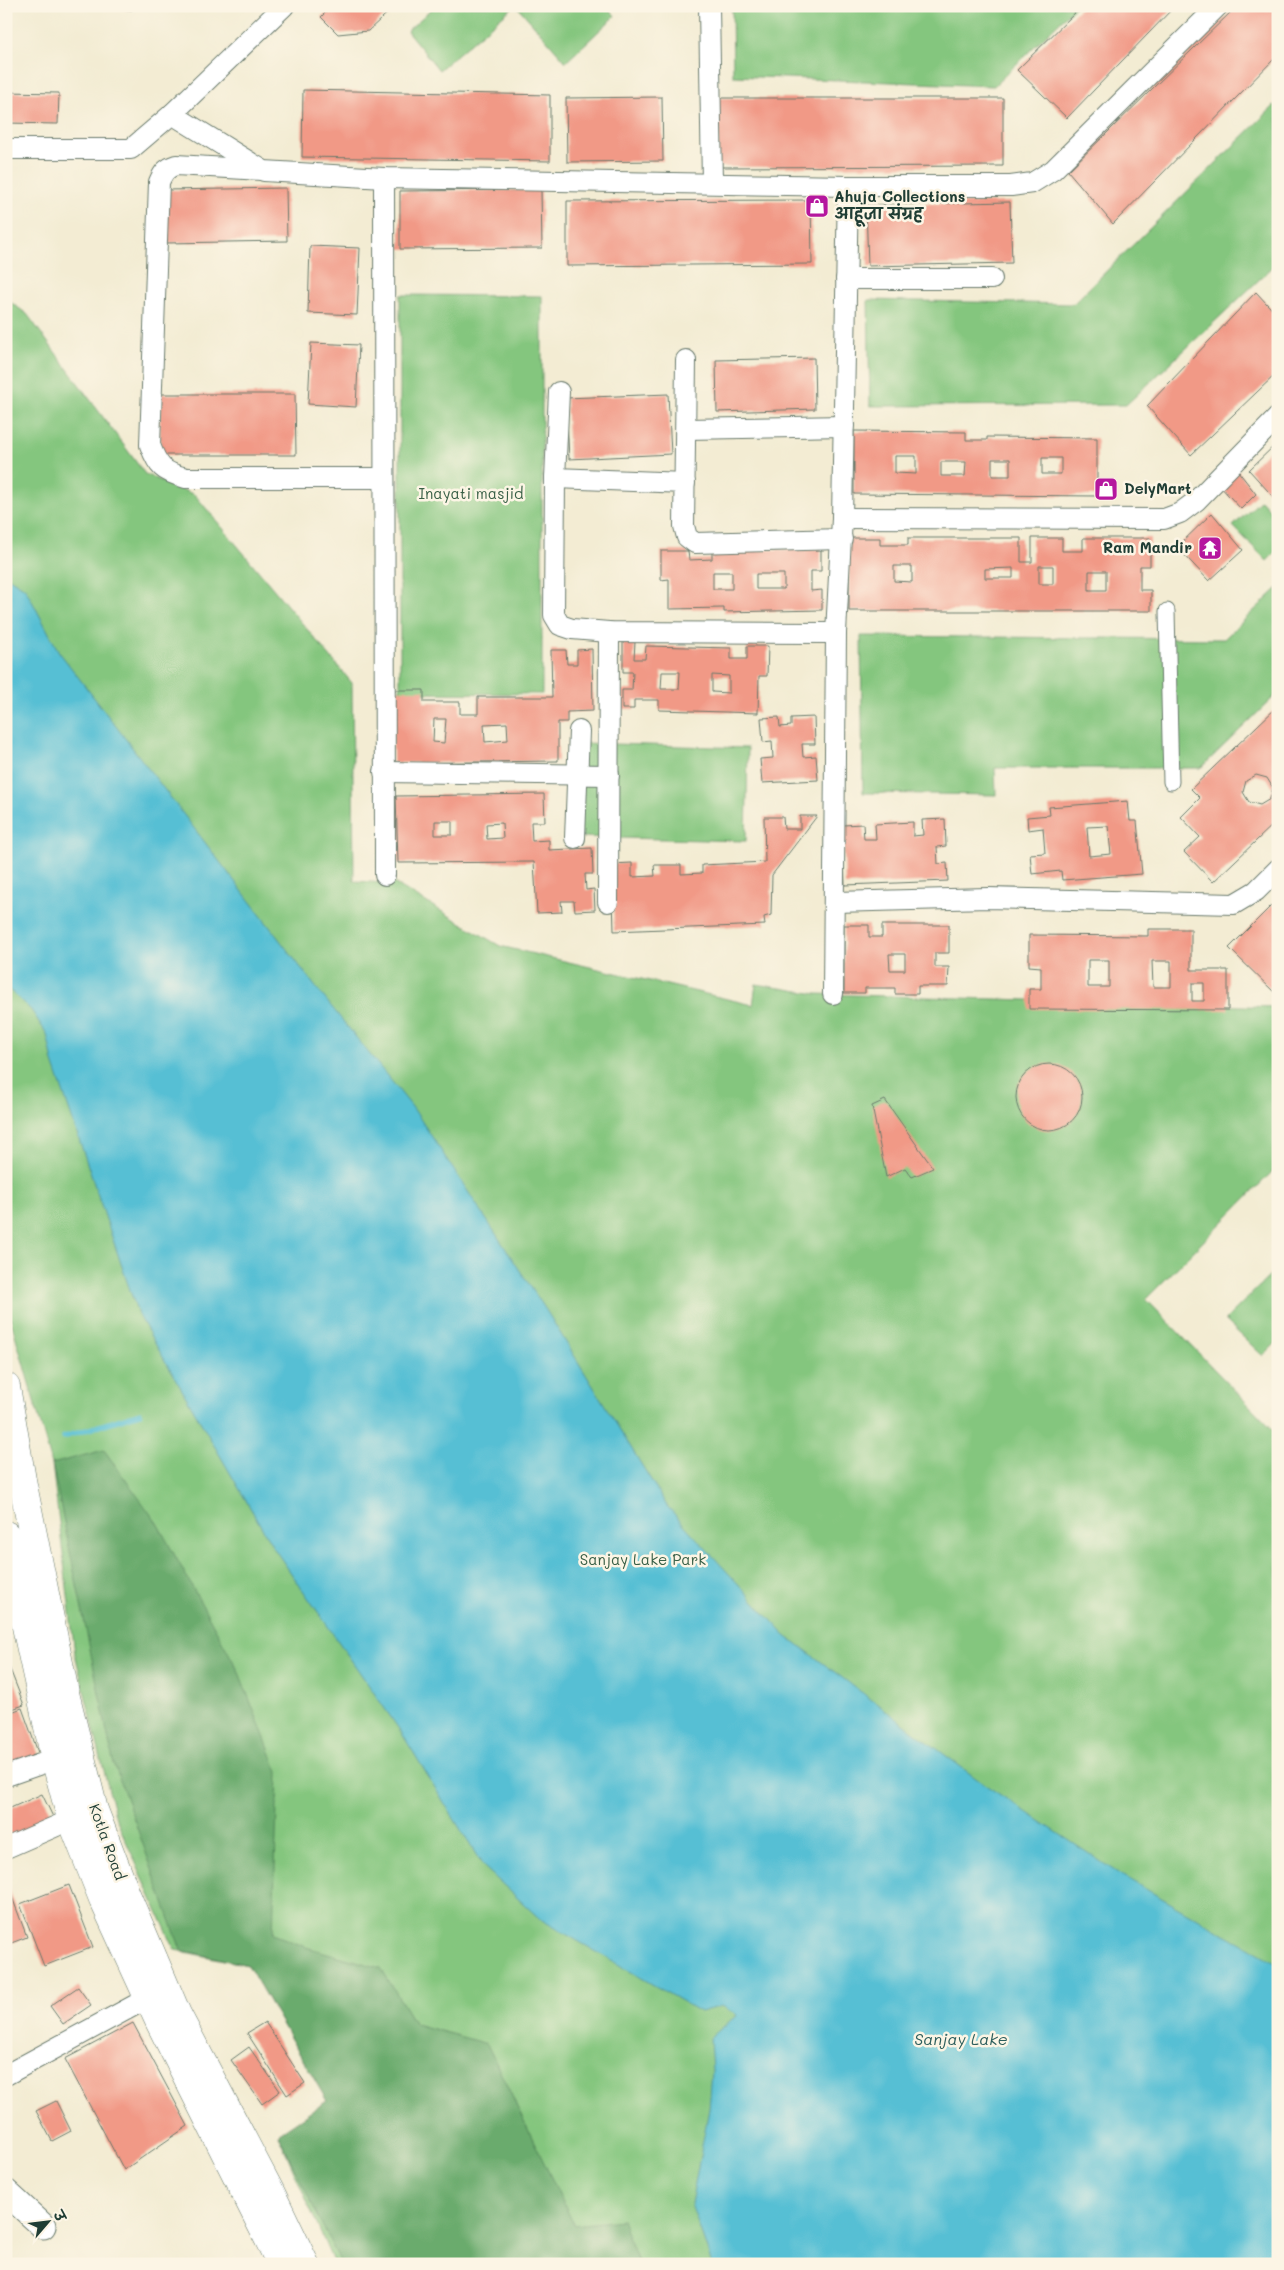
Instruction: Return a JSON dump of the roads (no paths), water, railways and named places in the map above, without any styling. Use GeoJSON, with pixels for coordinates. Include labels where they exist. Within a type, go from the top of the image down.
{"type":"FeatureCollection","features":[{"type":"Feature","properties":{"kind":"main road","name":"Kotla Road"},"geometry":{"type":"LineString","coordinates":[[6,1387],[11,1447],[65,1693],[83,1814],[103,1899],[148,1998],[281,2264]]}},
{"type":"Feature","properties":{"kind":"main road","name":"Kotla Road"},"geometry":{"type":"LineString","coordinates":[[6,1535],[55,1759],[126,1894],[177,2014],[270,2191],[305,2264]]}},
{"type":"Feature","properties":{"kind":"street"},"geometry":{"type":"LineString","coordinates":[[6,149],[131,149],[172,114],[284,6]]}},
{"type":"Feature","properties":{"kind":"street"},"geometry":{"type":"LineString","coordinates":[[709,6],[712,183]]}},
{"type":"Feature","properties":{"kind":"street"},"geometry":{"type":"LineString","coordinates":[[384,478],[186,478],[169,474],[157,463],[150,445],[158,182],[169,167],[176,165],[384,178],[848,186],[1011,186],[1032,183],[1053,170],[1218,6]]}},
{"type":"Feature","properties":{"kind":"street"},"geometry":{"type":"LineString","coordinates":[[172,114],[264,171]]}},
{"type":"Feature","properties":{"kind":"street"},"geometry":{"type":"LineString","coordinates":[[384,178],[385,876]]}},
{"type":"Feature","properties":{"kind":"street"},"geometry":{"type":"LineString","coordinates":[[833,994],[836,633],[842,539],[848,186]]}},
{"type":"Feature","properties":{"kind":"street"},"geometry":{"type":"LineString","coordinates":[[846,279],[992,279]]}},
{"type":"Feature","properties":{"kind":"street"},"geometry":{"type":"LineString","coordinates":[[686,360],[684,526],[687,537],[695,543],[842,539]]}},
{"type":"Feature","properties":{"kind":"street"},"geometry":{"type":"LineString","coordinates":[[559,392],[555,478],[554,615],[560,625],[572,629],[610,632],[836,633]]}},
{"type":"Feature","properties":{"kind":"street"},"geometry":{"type":"LineString","coordinates":[[842,518],[1164,519],[1180,513],[1196,501],[1278,417]]}},
{"type":"Feature","properties":{"kind":"street"},"geometry":{"type":"LineString","coordinates":[[686,429],[844,426]]}},
{"type":"Feature","properties":{"kind":"street"},"geometry":{"type":"LineString","coordinates":[[555,478],[685,483]]}},
{"type":"Feature","properties":{"kind":"street"},"geometry":{"type":"LineString","coordinates":[[1166,611],[1171,782]]}},
{"type":"Feature","properties":{"kind":"street"},"geometry":{"type":"LineString","coordinates":[[608,902],[610,632]]}},
{"type":"Feature","properties":{"kind":"street"},"geometry":{"type":"LineString","coordinates":[[576,838],[576,776],[579,731]]}},
{"type":"Feature","properties":{"kind":"street"},"geometry":{"type":"LineString","coordinates":[[384,772],[609,775]]}},
{"type":"Feature","properties":{"kind":"street"},"geometry":{"type":"LineString","coordinates":[[835,902],[988,898],[1234,904],[1256,891],[1278,869]]}},
{"type":"Feature","properties":{"kind":"street"},"geometry":{"type":"LineString","coordinates":[[6,1776],[55,1759]]}},
{"type":"Feature","properties":{"kind":"street"},"geometry":{"type":"LineString","coordinates":[[6,1848],[83,1814]]}},
{"type":"Feature","properties":{"kind":"street"},"geometry":{"type":"LineString","coordinates":[[6,2075],[148,1998]]}},
{"type":"Feature","properties":{"kind":"street"},"geometry":{"type":"LineString","coordinates":[[6,2192],[43,2226]]}},
{"type":"Feature","properties":{"kind":"water","name":"Sanjay Lake"},"geometry":{"type":"Polygon","coordinates":[[[6,576],[25,588],[59,652],[318,990],[413,1108],[546,1310],[667,1506],[784,1634],[981,1782],[1121,1875],[1278,1964],[1278,2264],[712,2264],[691,2204],[709,2109],[712,2072],[710,2038],[737,2015],[722,2006],[700,2012],[540,1919],[483,1866],[401,1732],[273,1547],[138,1314],[53,1062],[47,1034],[31,1010],[6,987],[6,576]]]}},
{"type":"Feature","properties":{"kind":"waterway"},"geometry":{"type":"LineString","coordinates":[[64,1437],[140,1413]]}},
{"type":"Feature","properties":{"kind":"place","name":"Ahuja Collections आहूजा संग्रह"},"geometry":{"type":"Point","coordinates":[817,206]}},
{"type":"Feature","properties":{"kind":"place","name":"DelyMart"},"geometry":{"type":"Point","coordinates":[1106,489]}},
{"type":"Feature","properties":{"kind":"place","name":"Ram Mandir"},"geometry":{"type":"Point","coordinates":[1210,548]}},
{"type":"Feature","properties":{"kind":"park label","name":"Inayati masjid"},"geometry":{"type":"Point","coordinates":[471,494]}},
{"type":"Feature","properties":{"kind":"park label","name":"Sanjay Lake Park"},"geometry":{"type":"Point","coordinates":[643,1560]}}]}
